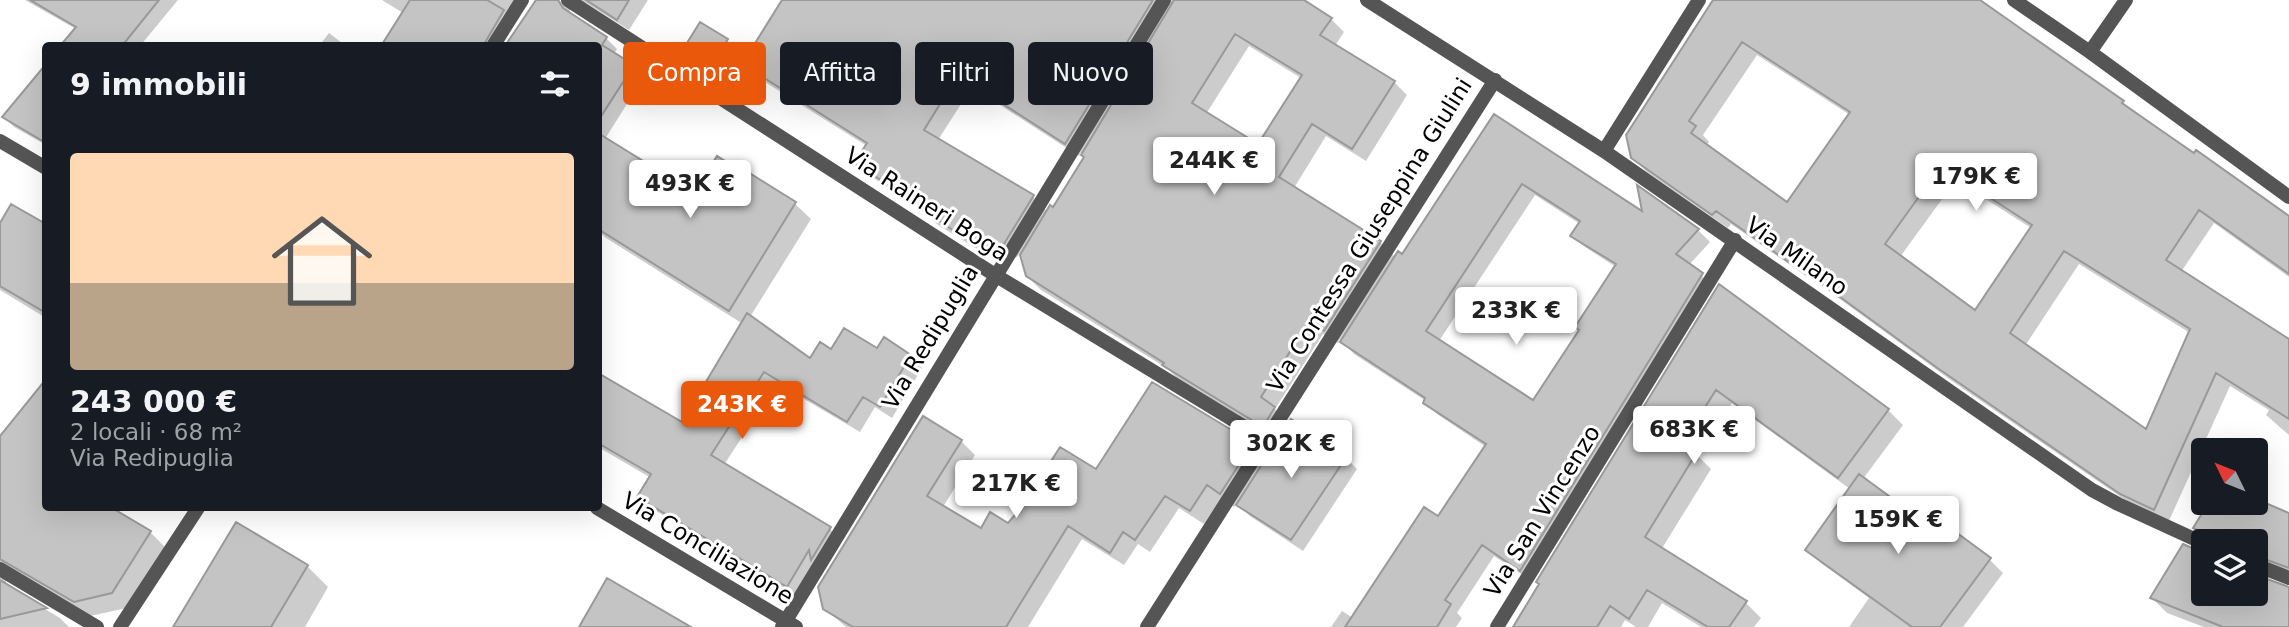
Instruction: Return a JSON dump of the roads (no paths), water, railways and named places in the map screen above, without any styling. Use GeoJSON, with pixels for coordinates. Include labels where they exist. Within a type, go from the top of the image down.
{"type":"FeatureCollection","features":[{"type":"Feature","properties":{"kind":"street"},"geometry":{"type":"LineString","coordinates":[[496,42],[522,0]]}},
{"type":"Feature","properties":{"kind":"street","name":"Via Raineri Boga"},"geometry":{"type":"LineString","coordinates":[[568,0],[995,275],[1266,440]]}},
{"type":"Feature","properties":{"kind":"street","name":"Via Redipuglia"},"geometry":{"type":"LineString","coordinates":[[788,625],[995,275],[1164,0]]}},
{"type":"Feature","properties":{"kind":"street","name":"Via Milano"},"geometry":{"type":"LineString","coordinates":[[1367,0],[1604,151],[2092,490],[2191,538]]}},
{"type":"Feature","properties":{"kind":"street"},"geometry":{"type":"LineString","coordinates":[[1604,151],[1699,0]]}},
{"type":"Feature","properties":{"kind":"street"},"geometry":{"type":"LineString","coordinates":[[2014,0],[2289,197]]}},
{"type":"Feature","properties":{"kind":"street"},"geometry":{"type":"LineString","coordinates":[[2090,52],[2126,0]]}},
{"type":"Feature","properties":{"kind":"street","name":"Via Contessa Giuseppina Giulini"},"geometry":{"type":"LineString","coordinates":[[1147,627],[1495,80]]}},
{"type":"Feature","properties":{"kind":"street"},"geometry":{"type":"LineString","coordinates":[[0,141],[42,166]]}},
{"type":"Feature","properties":{"kind":"street","name":"Via San Vincenzo"},"geometry":{"type":"LineString","coordinates":[[1497,627],[1735,240]]}},
{"type":"Feature","properties":{"kind":"street"},"geometry":{"type":"LineString","coordinates":[[120,627],[196,511]]}},
{"type":"Feature","properties":{"kind":"street","name":"Via Conciliazione"},"geometry":{"type":"LineString","coordinates":[[602,511],[788,625]]}},
{"type":"Feature","properties":{"kind":"street"},"geometry":{"type":"LineString","coordinates":[[0,569],[97,627]]}},
{"type":"Feature","properties":{"kind":"street"},"geometry":{"type":"LineString","coordinates":[[2268,570],[2289,579]]}}]}
